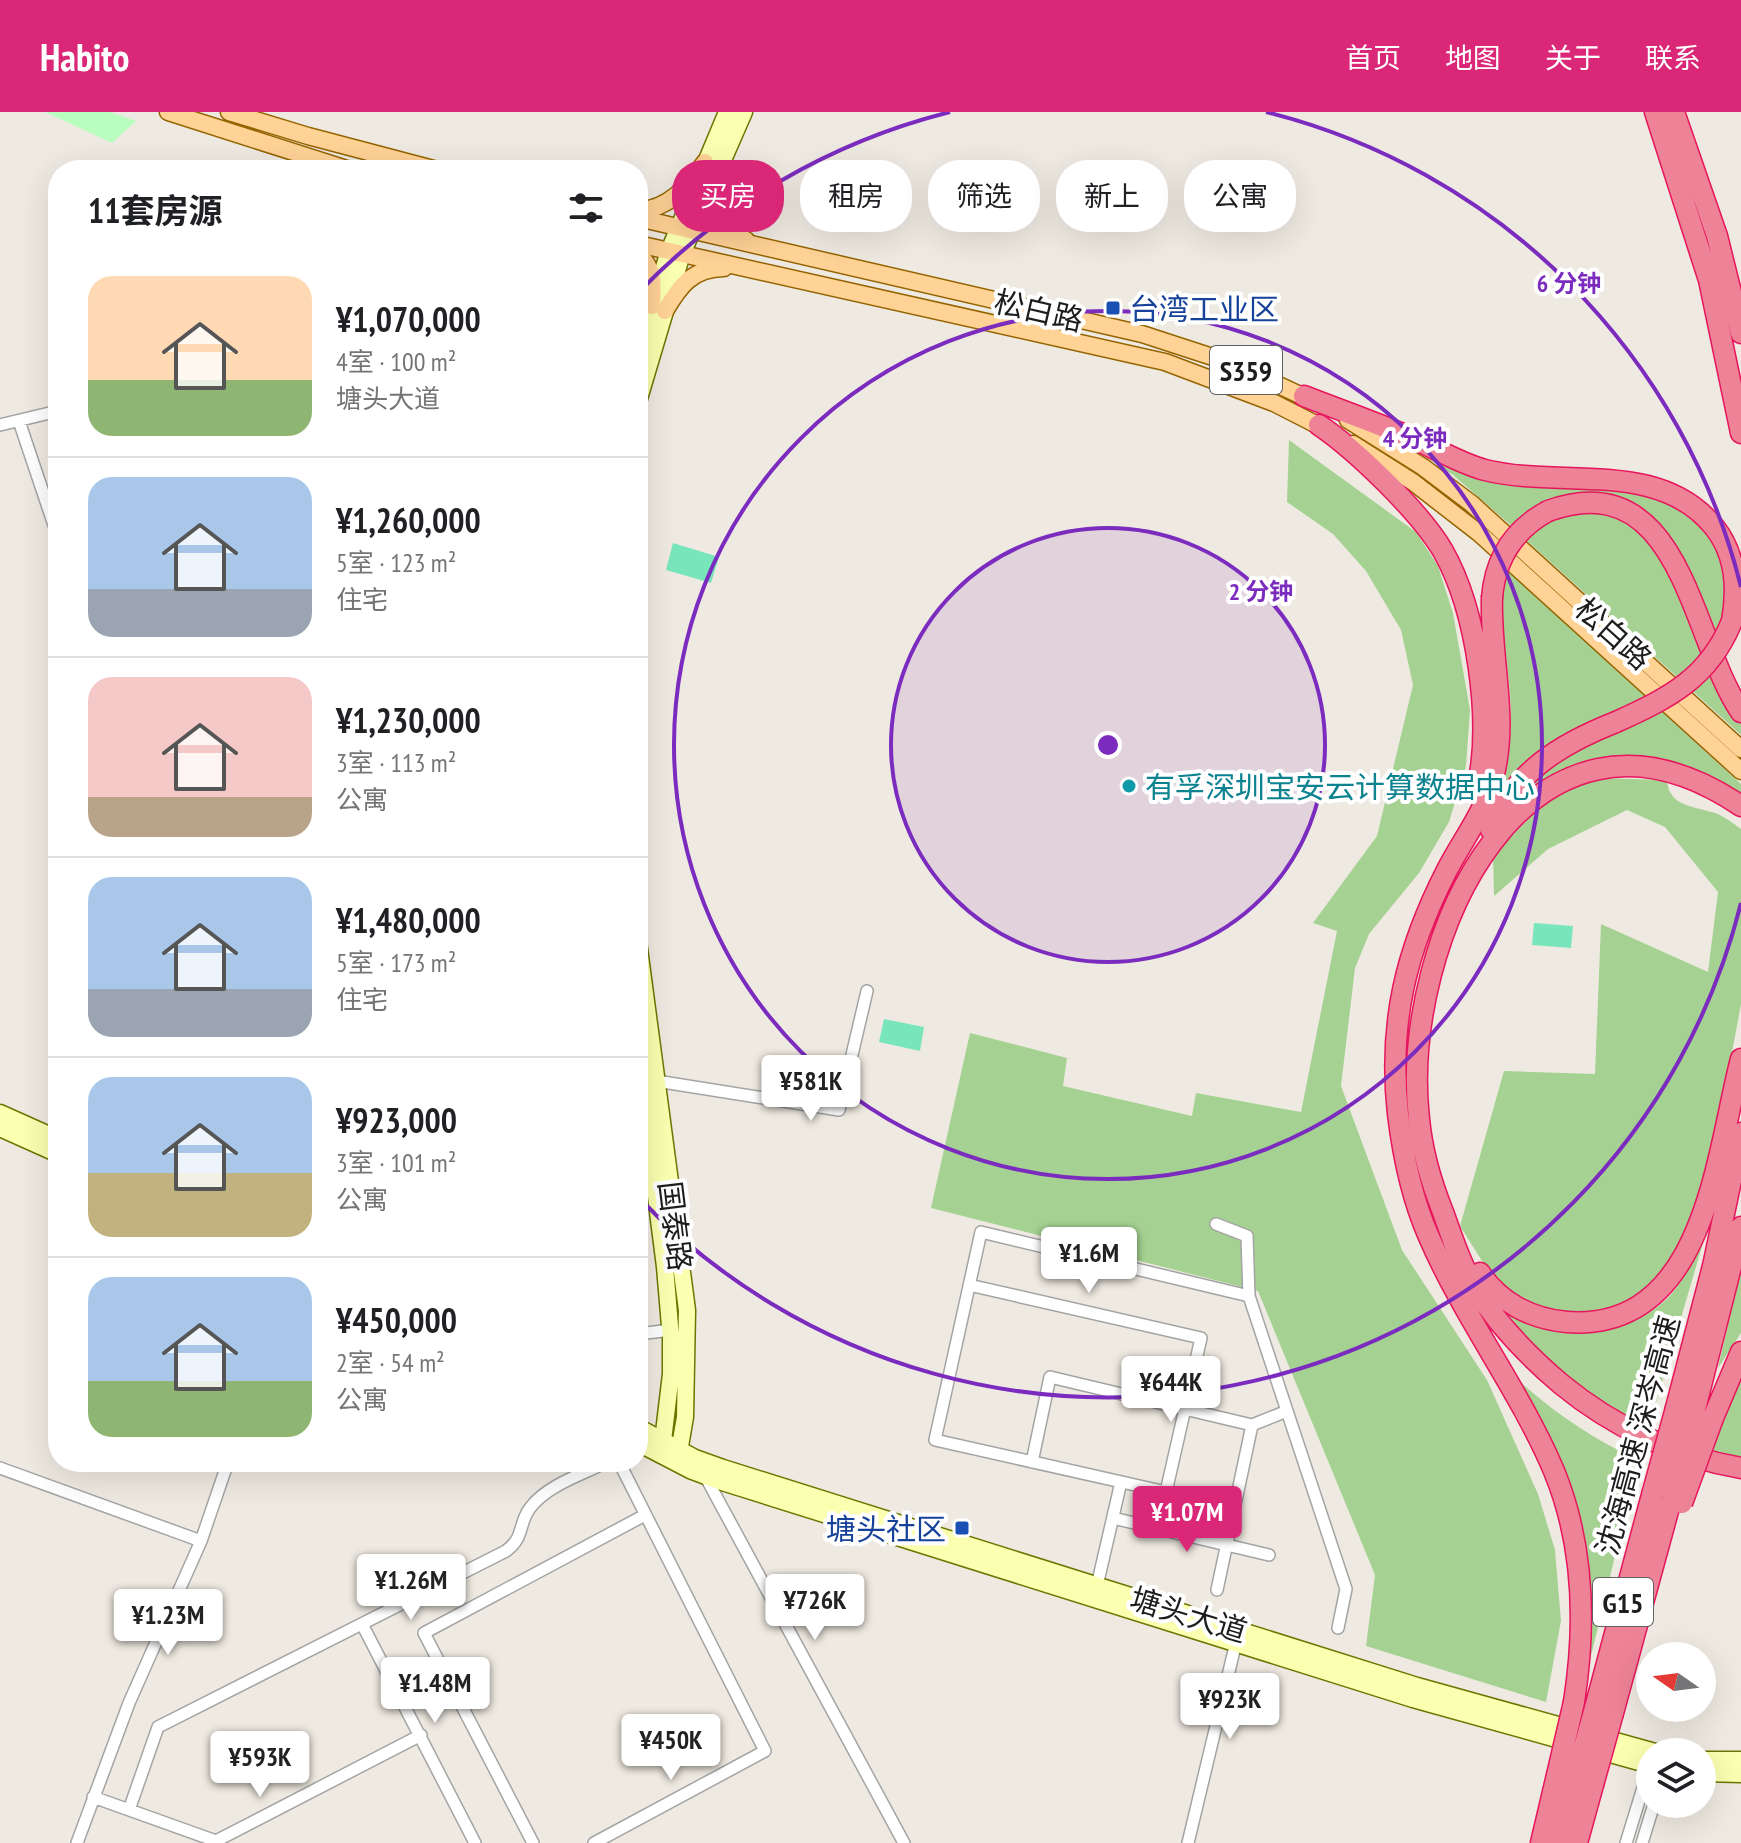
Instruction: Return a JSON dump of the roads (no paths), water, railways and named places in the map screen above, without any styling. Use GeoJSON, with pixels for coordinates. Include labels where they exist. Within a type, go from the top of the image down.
{"type":"FeatureCollection","features":[{"type":"Feature","properties":{"kind":"highway"},"geometry":{"type":"LineString","coordinates":[[1655,112],[1709,280],[1741,433]]}},
{"type":"Feature","properties":{"kind":"highway"},"geometry":{"type":"LineString","coordinates":[[1674,112],[1717,236],[1741,333]]}},
{"type":"Feature","properties":{"kind":"highway"},"geometry":{"type":"LineString","coordinates":[[1304,396],[1491,471],[1653,487],[1680,497],[1697,509],[1722,538],[1734,571],[1736,587],[1732,621],[1716,653],[1692,680],[1657,703],[1550,754],[1523,778],[1499,812],[1441,944],[1429,983],[1418,1040],[1416,1078],[1422,1142],[1428,1169],[1473,1284],[1490,1309],[1533,1359],[1590,1406],[1641,1435],[1692,1455],[1741,1468]]}},
{"type":"Feature","properties":{"kind":"highway"},"geometry":{"type":"LineString","coordinates":[[1319,425],[1354,453],[1429,531],[1443,550],[1461,593],[1483,696],[1485,741],[1478,787],[1458,850]]}},
{"type":"Feature","properties":{"kind":"highway"},"geometry":{"type":"LineString","coordinates":[[1541,1843],[1575,1780],[1574,1702],[1580,1652],[1581,1601],[1576,1548],[1555,1473],[1441,1264],[1420,1213],[1403,1148],[1396,1086],[1397,1017],[1405,972],[1426,913],[1485,803],[1497,762],[1501,714],[1492,598],[1496,569],[1507,546],[1524,526],[1548,511],[1575,504],[1594,503],[1631,514],[1660,537],[1678,566],[1723,681],[1741,712]]}},
{"type":"Feature","properties":{"kind":"highway"},"geometry":{"type":"LineString","coordinates":[[1479,860],[1494,836],[1527,803],[1560,782],[1598,770],[1636,767],[1668,771],[1706,785],[1741,806]]}},
{"type":"Feature","properties":{"kind":"highway"},"geometry":{"type":"LineString","coordinates":[[1448,1226],[1488,1286],[1502,1298],[1534,1315],[1552,1320],[1584,1322],[1618,1315],[1636,1306],[1668,1281],[1691,1245],[1714,1175],[1741,1059]]}},
{"type":"Feature","properties":{"kind":"highway","name":"沈海高速 深岑高速"},"geometry":{"type":"LineString","coordinates":[[1694,1413],[1710,1279],[1741,1133]]}},
{"type":"Feature","properties":{"kind":"highway","name":"沈海高速 深岑高速"},"geometry":{"type":"LineString","coordinates":[[1604,1711],[1694,1413],[1741,1227]]}},
{"type":"Feature","properties":{"kind":"highway"},"geometry":{"type":"LineString","coordinates":[[1466,1307],[1522,1368],[1586,1419],[1637,1448],[1666,1460],[1710,1475],[1741,1481]]}},
{"type":"Feature","properties":{"kind":"highway"},"geometry":{"type":"LineString","coordinates":[[1668,1499],[1694,1413],[1741,1352]]}},
{"type":"Feature","properties":{"kind":"highway","name":"沈海高速 深岑高速"},"geometry":{"type":"LineString","coordinates":[[1558,1843],[1575,1780],[1637,1623],[1668,1499]]}},
{"type":"Feature","properties":{"kind":"highway","name":"沈海高速 深岑高速"},"geometry":{"type":"LineString","coordinates":[[1575,1780],[1577,1843]]}},
{"type":"Feature","properties":{"kind":"main road"},"geometry":{"type":"LineString","coordinates":[[168,112],[319,160]]}},
{"type":"Feature","properties":{"kind":"main road"},"geometry":{"type":"LineString","coordinates":[[229,112],[399,160]]}},
{"type":"Feature","properties":{"kind":"main road"},"geometry":{"type":"LineString","coordinates":[[713,160],[727,112]]}},
{"type":"Feature","properties":{"kind":"main road"},"geometry":{"type":"LineString","coordinates":[[715,160],[744,112]]}},
{"type":"Feature","properties":{"kind":"main road"},"geometry":{"type":"LineString","coordinates":[[648,210],[672,200]]}},
{"type":"Feature","properties":{"kind":"main road","name":"松白路"},"geometry":{"type":"LineString","coordinates":[[648,220],[672,226]]}},
{"type":"Feature","properties":{"kind":"main road"},"geometry":{"type":"LineString","coordinates":[[648,356],[658,309],[683,232]]}},
{"type":"Feature","properties":{"kind":"main road","name":"松白路"},"geometry":{"type":"LineString","coordinates":[[696,232],[1142,334],[1231,363],[1304,396],[1396,449],[1472,504],[1741,749]]}},
{"type":"Feature","properties":{"kind":"main road"},"geometry":{"type":"LineString","coordinates":[[734,232],[762,248]]}},
{"type":"Feature","properties":{"kind":"main road","name":"松白路"},"geometry":{"type":"LineString","coordinates":[[648,246],[1165,362],[1230,385],[1319,425],[1381,460],[1449,509],[1516,565],[1741,771]]}},
{"type":"Feature","properties":{"kind":"main road"},"geometry":{"type":"LineString","coordinates":[[648,266],[658,309]]}},
{"type":"Feature","properties":{"kind":"main road"},"geometry":{"type":"LineString","coordinates":[[648,330],[658,309],[695,274],[717,268],[742,268]]}},
{"type":"Feature","properties":{"kind":"main road","name":"国泰路"},"geometry":{"type":"LineString","coordinates":[[648,1067],[671,1330],[671,1374],[662,1449]]}},
{"type":"Feature","properties":{"kind":"main road","name":"国泰路"},"geometry":{"type":"LineString","coordinates":[[649,1080],[687,1310],[684,1457]]}},
{"type":"Feature","properties":{"kind":"main road"},"geometry":{"type":"LineString","coordinates":[[0,1113],[48,1135]]}},
{"type":"Feature","properties":{"kind":"main road"},"geometry":{"type":"LineString","coordinates":[[0,1128],[48,1150]]}},
{"type":"Feature","properties":{"kind":"main road","name":"塘头大道"},"geometry":{"type":"LineString","coordinates":[[648,1436],[662,1449]]}},
{"type":"Feature","properties":{"kind":"main road","name":"塘头大道"},"geometry":{"type":"LineString","coordinates":[[648,1446],[1095,1592]]}},
{"type":"Feature","properties":{"kind":"main road","name":"塘头大道"},"geometry":{"type":"LineString","coordinates":[[684,1457],[706,1476],[1238,1636],[1636,1747]]}},
{"type":"Feature","properties":{"kind":"main road","name":"塘头大道"},"geometry":{"type":"LineString","coordinates":[[1238,1636],[1488,1722],[1636,1761]]}},
{"type":"Feature","properties":{"kind":"main road"},"geometry":{"type":"LineString","coordinates":[[1716,1760],[1741,1760]]}},
{"type":"Feature","properties":{"kind":"main road"},"geometry":{"type":"LineString","coordinates":[[1716,1773],[1741,1774]]}},
{"type":"Feature","properties":{"kind":"street"},"geometry":{"type":"LineString","coordinates":[[0,425],[48,414]]}},
{"type":"Feature","properties":{"kind":"street"},"geometry":{"type":"LineString","coordinates":[[19,421],[48,507]]}},
{"type":"Feature","properties":{"kind":"street"},"geometry":{"type":"LineString","coordinates":[[649,1080],[839,1110],[867,991]]}},
{"type":"Feature","properties":{"kind":"street"},"geometry":{"type":"LineString","coordinates":[[1216,1224],[1247,1236],[1249,1296],[1346,1589],[1338,1628]]}},
{"type":"Feature","properties":{"kind":"street"},"geometry":{"type":"LineString","coordinates":[[969,1285],[1201,1338],[1166,1492],[935,1440],[969,1285],[981,1232],[1249,1296]]}},
{"type":"Feature","properties":{"kind":"street"},"geometry":{"type":"LineString","coordinates":[[648,1333],[671,1330]]}},
{"type":"Feature","properties":{"kind":"street"},"geometry":{"type":"LineString","coordinates":[[1032,1462],[1050,1377],[1252,1425],[1287,1411]]}},
{"type":"Feature","properties":{"kind":"street"},"geometry":{"type":"LineString","coordinates":[[1217,1590],[1252,1425]]}},
{"type":"Feature","properties":{"kind":"street"},"geometry":{"type":"LineString","coordinates":[[0,1468],[201,1541]]}},
{"type":"Feature","properties":{"kind":"street"},"geometry":{"type":"LineString","coordinates":[[77,1843],[129,1703],[201,1541],[225,1472]]}},
{"type":"Feature","properties":{"kind":"street"},"geometry":{"type":"LineString","coordinates":[[129,1810],[158,1727],[506,1551],[516,1543],[526,1516],[540,1497],[588,1472]]}},
{"type":"Feature","properties":{"kind":"street"},"geometry":{"type":"LineString","coordinates":[[594,1843],[765,1751],[624,1472]]}},
{"type":"Feature","properties":{"kind":"street"},"geometry":{"type":"LineString","coordinates":[[706,1476],[904,1843]]}},
{"type":"Feature","properties":{"kind":"street"},"geometry":{"type":"LineString","coordinates":[[1095,1592],[1121,1482]]}},
{"type":"Feature","properties":{"kind":"street"},"geometry":{"type":"LineString","coordinates":[[533,1843],[424,1633],[645,1515]]}},
{"type":"Feature","properties":{"kind":"street"},"geometry":{"type":"LineString","coordinates":[[1113,1518],[1269,1555]]}},
{"type":"Feature","properties":{"kind":"street"},"geometry":{"type":"LineString","coordinates":[[362,1624],[475,1843]]}},
{"type":"Feature","properties":{"kind":"street"},"geometry":{"type":"LineString","coordinates":[[1188,1843],[1238,1636]]}},
{"type":"Feature","properties":{"kind":"street"},"geometry":{"type":"LineString","coordinates":[[93,1797],[216,1841],[421,1735]]}},
{"type":"Feature","properties":{"kind":"street"},"geometry":{"type":"LineString","coordinates":[[1626,1843],[1636,1810]]}},
{"type":"Feature","properties":{"kind":"street"},"geometry":{"type":"LineString","coordinates":[[1642,1843],[1650,1818]]}},
{"type":"Feature","properties":{"kind":"place","name":"台湾工业区"},"geometry":{"type":"Point","coordinates":[1113,308]}},
{"type":"Feature","properties":{"kind":"place","name":"有孚深圳宝安云计算数据中心"},"geometry":{"type":"Point","coordinates":[1129,786]}},
{"type":"Feature","properties":{"kind":"place","name":"塘头社区"},"geometry":{"type":"Point","coordinates":[962,1528]}}]}
